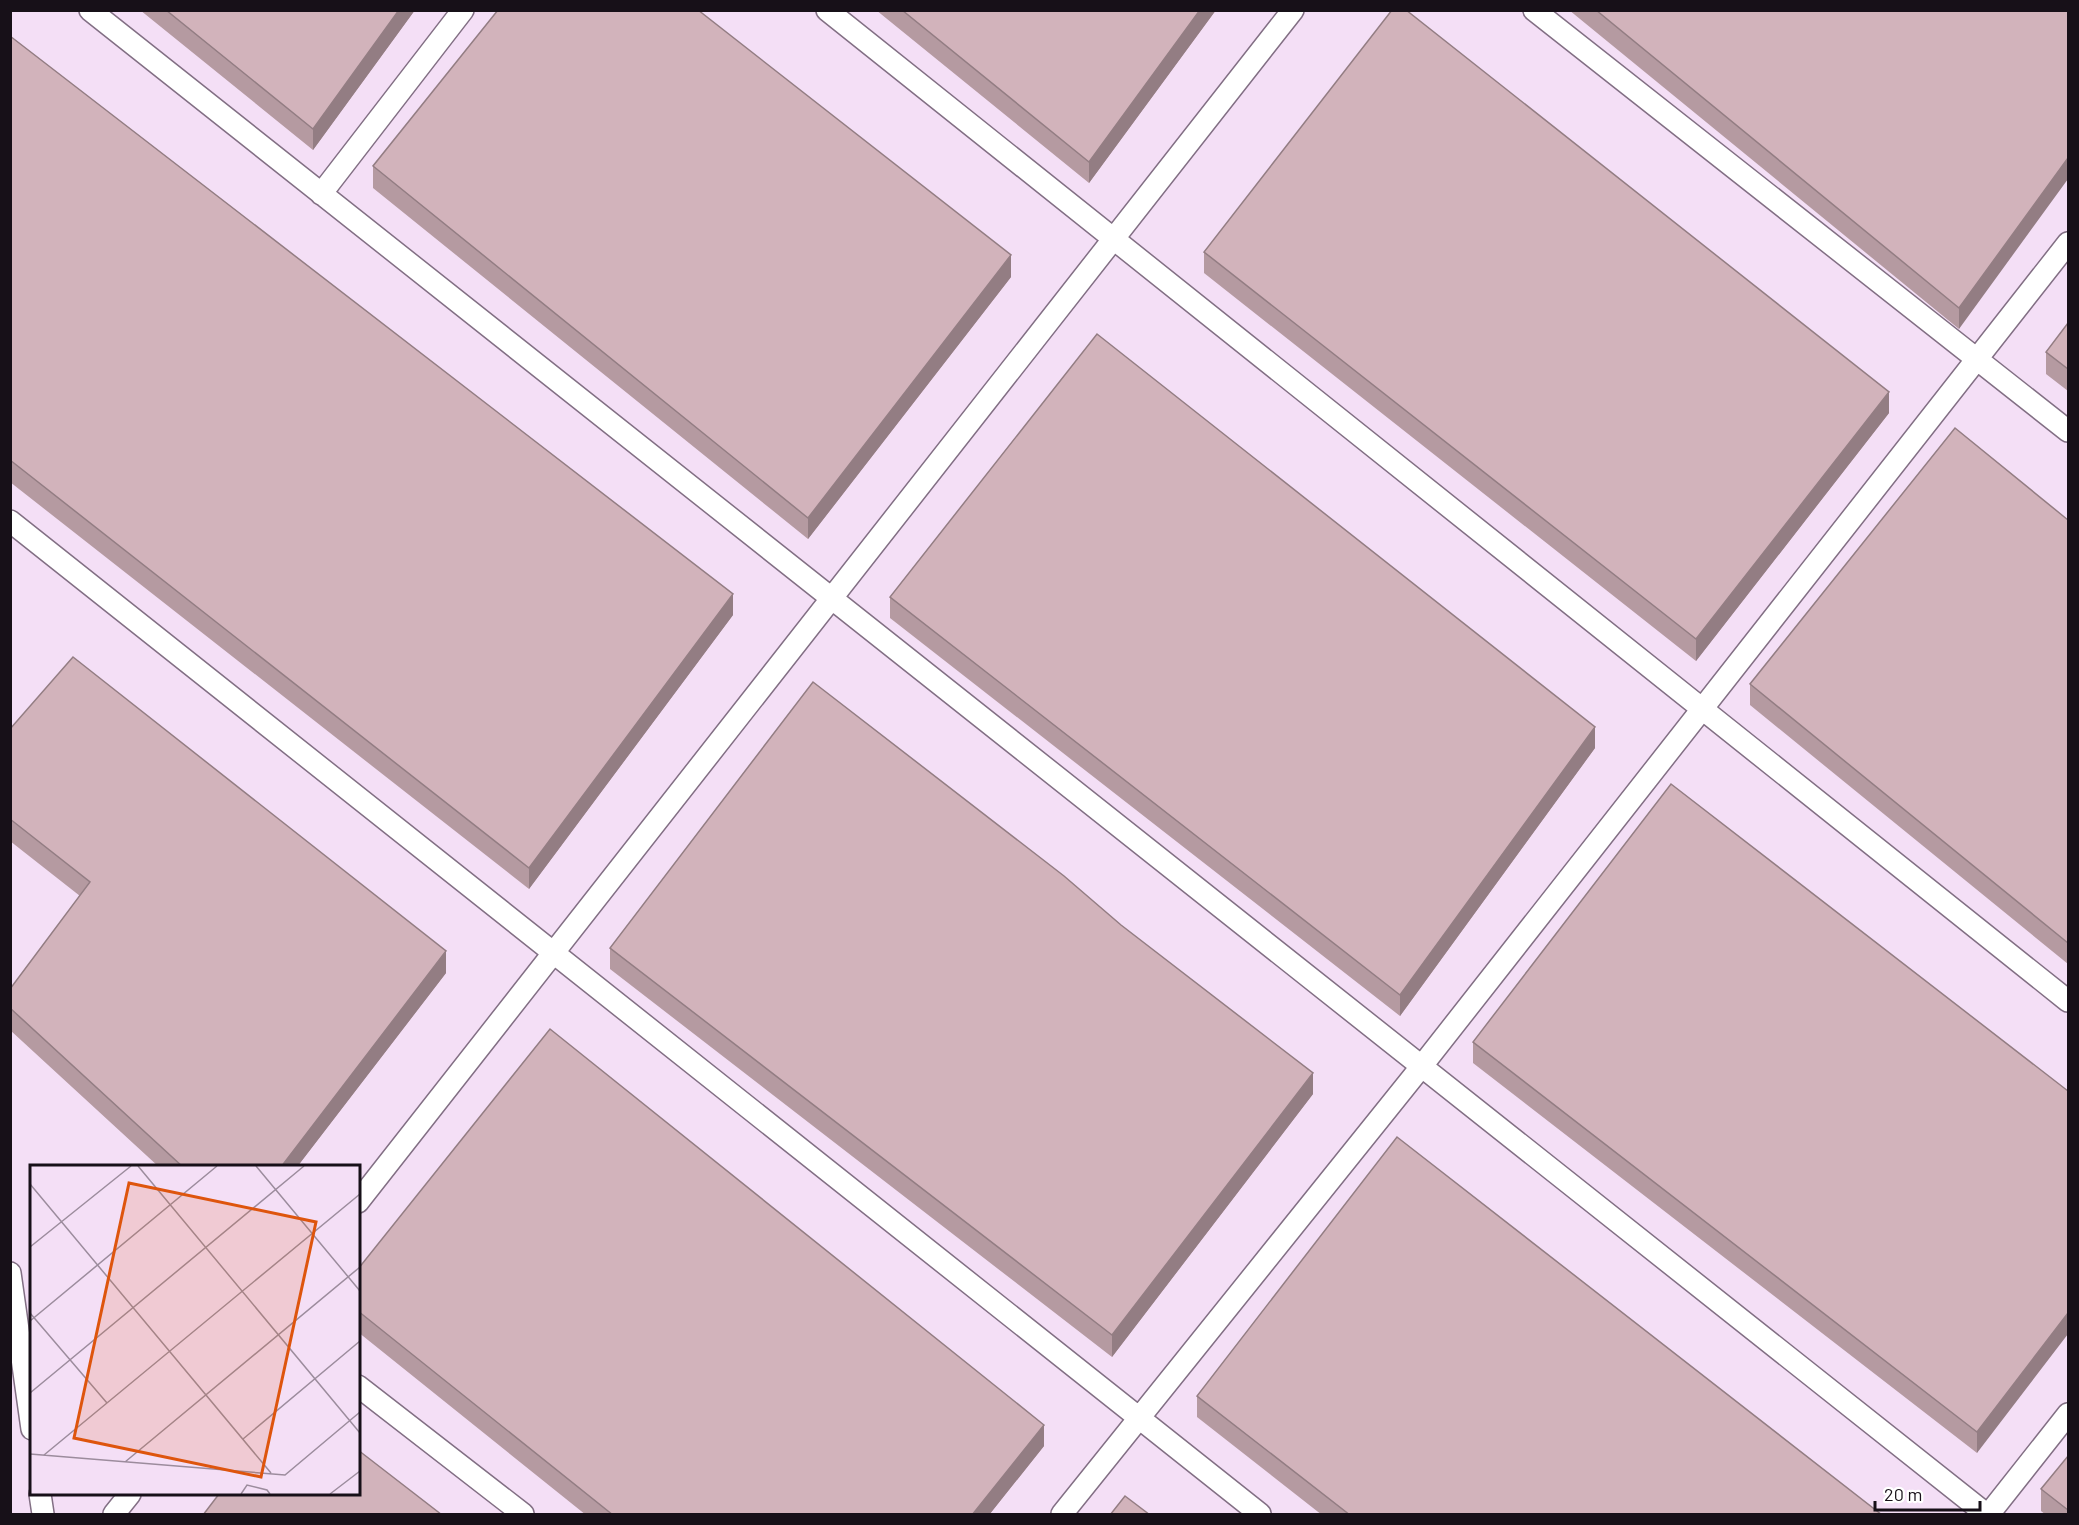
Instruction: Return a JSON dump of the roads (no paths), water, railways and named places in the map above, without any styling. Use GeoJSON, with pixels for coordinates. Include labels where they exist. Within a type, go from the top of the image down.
{"type":"FeatureCollection","features":[{"type":"Feature","properties":{"kind":"lane"},"geometry":{"type":"LineString","coordinates":[[90,10],[1987,1515],[2068,1414]]}},
{"type":"Feature","properties":{"kind":"lane"},"geometry":{"type":"LineString","coordinates":[[321,194],[463,10]]}},
{"type":"Feature","properties":{"kind":"lane"},"geometry":{"type":"LineString","coordinates":[[827,10],[2068,1001]]}},
{"type":"Feature","properties":{"kind":"lane"},"geometry":{"type":"LineString","coordinates":[[360,1199],[1293,10]]}},
{"type":"Feature","properties":{"kind":"lane"},"geometry":{"type":"LineString","coordinates":[[1534,10],[2068,431]]}},
{"type":"Feature","properties":{"kind":"lane"},"geometry":{"type":"LineString","coordinates":[[1062,1515],[1421,1067],[2068,243]]}},
{"type":"Feature","properties":{"kind":"lane"},"geometry":{"type":"LineString","coordinates":[[10,521],[1260,1515]]}},
{"type":"Feature","properties":{"kind":"lane"},"geometry":{"type":"LineString","coordinates":[[10,1273],[30,1415]]}},
{"type":"Feature","properties":{"kind":"lane"},"geometry":{"type":"LineString","coordinates":[[360,1388],[524,1515]]}},
{"type":"Feature","properties":{"kind":"lane"},"geometry":{"type":"LineString","coordinates":[[40,1495],[43,1515]]}},
{"type":"Feature","properties":{"kind":"lane"},"geometry":{"type":"LineString","coordinates":[[114,1515],[129,1495]]}}]}
